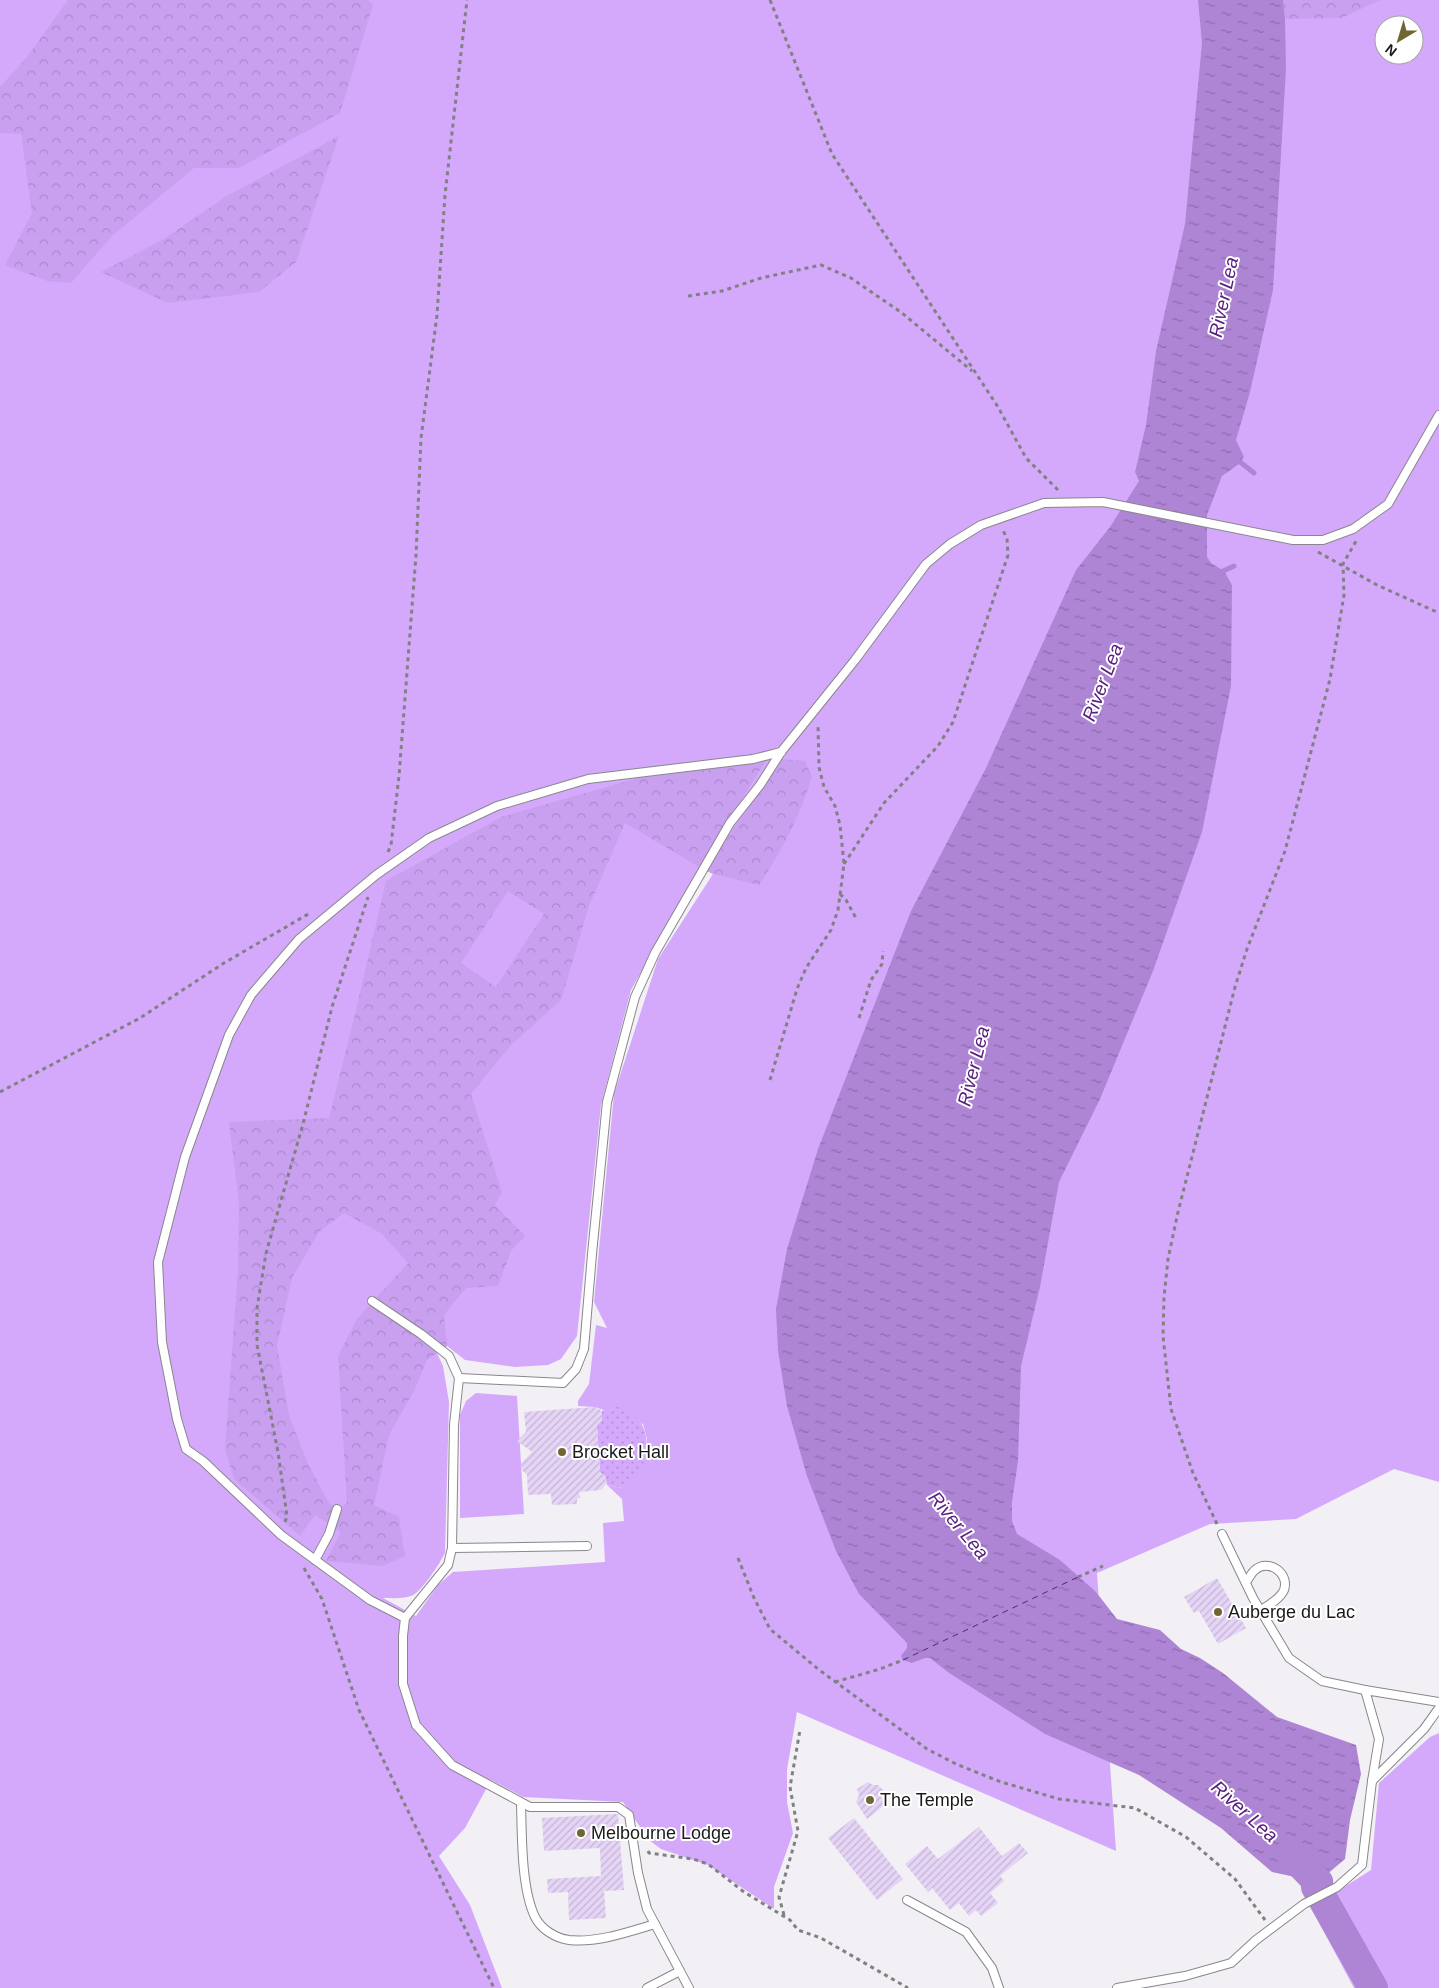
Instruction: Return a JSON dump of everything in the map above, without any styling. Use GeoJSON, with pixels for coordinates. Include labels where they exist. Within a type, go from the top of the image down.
{"type":"FeatureCollection","features":[{"type":"Feature","properties":{"kind":"lane"},"geometry":{"type":"LineString","coordinates":[[459,1378],[563,1383],[576,1369],[584,1349],[607,1102],[635,997],[655,953],[730,823],[760,785],[781,752],[926,564],[950,544],[980,525],[1044,502],[1103,502],[1293,540],[1323,540],[1353,529],[1388,504],[1439,415]]}},
{"type":"Feature","properties":{"kind":"lane"},"geometry":{"type":"LineString","coordinates":[[405,1618],[370,1600],[281,1535],[203,1461],[186,1449],[177,1419],[162,1342],[158,1262],[185,1157],[229,1035],[251,996],[299,939],[376,874],[429,838],[497,806],[588,779],[735,761],[781,752]]}},
{"type":"Feature","properties":{"kind":"lane"},"geometry":{"type":"LineString","coordinates":[[372,1301],[421,1334],[449,1356],[459,1378],[454,1425],[452,1548],[448,1565],[405,1618],[402,1636],[403,1684],[416,1725],[452,1765],[530,1807],[618,1807],[630,1815],[638,1873],[647,1909],[688,1988]]}},
{"type":"Feature","properties":{"kind":"lane"},"geometry":{"type":"LineString","coordinates":[[315,1560],[329,1534],[337,1509]]}},
{"type":"Feature","properties":{"kind":"lane"},"geometry":{"type":"LineString","coordinates":[[1222,1534],[1261,1610],[1289,1658],[1322,1681],[1439,1702]]}},
{"type":"Feature","properties":{"kind":"lane"},"geometry":{"type":"LineString","coordinates":[[452,1548],[587,1546]]}},
{"type":"Feature","properties":{"kind":"lane"},"geometry":{"type":"LineString","coordinates":[[1246,1582],[1255,1570],[1263,1566],[1272,1566],[1280,1571],[1285,1580],[1284,1589],[1279,1597],[1261,1610]]}},
{"type":"Feature","properties":{"kind":"lane"},"geometry":{"type":"LineString","coordinates":[[1117,1988],[1185,1976],[1231,1963],[1271,1928],[1304,1904],[1338,1887],[1362,1865],[1379,1740],[1365,1690]]}},
{"type":"Feature","properties":{"kind":"lane"},"geometry":{"type":"LineString","coordinates":[[1372,1781],[1424,1729],[1439,1708]]}},
{"type":"Feature","properties":{"kind":"lane"},"geometry":{"type":"LineString","coordinates":[[521,1803],[525,1882],[535,1917],[547,1932],[568,1940],[593,1939],[655,1924]]}},
{"type":"Feature","properties":{"kind":"lane"},"geometry":{"type":"LineString","coordinates":[[907,1900],[966,1932],[992,1968],[999,1988]]}},
{"type":"Feature","properties":{"kind":"lane"},"geometry":{"type":"LineString","coordinates":[[647,1988],[680,1971]]}},
{"type":"Feature","properties":{"kind":"path"},"geometry":{"type":"LineString","coordinates":[[281,1535],[287,1516],[278,1452],[257,1345],[257,1308],[266,1253],[303,1124],[332,1007],[376,874],[391,846],[400,776],[416,555],[421,438],[436,315],[445,195],[467,0]]}},
{"type":"Feature","properties":{"kind":"path"},"geometry":{"type":"LineString","coordinates":[[770,0],[832,154],[998,407],[1026,458],[1070,501]]}},
{"type":"Feature","properties":{"kind":"path"},"geometry":{"type":"LineString","coordinates":[[688,296],[722,291],[761,278],[822,265],[851,278],[895,308],[974,373]]}},
{"type":"Feature","properties":{"kind":"path"},"geometry":{"type":"LineString","coordinates":[[844,864],[884,803],[938,746],[953,722],[1008,555],[1007,538],[998,519]]}},
{"type":"Feature","properties":{"kind":"path"},"geometry":{"type":"LineString","coordinates":[[1222,1534],[1193,1473],[1171,1409],[1163,1336],[1168,1259],[1235,986],[1247,949],[1285,851],[1323,707],[1339,632],[1344,596],[1343,564],[1368,519]]}},
{"type":"Feature","properties":{"kind":"path"},"geometry":{"type":"LineString","coordinates":[[1293,540],[1343,564],[1377,585],[1439,613]]}},
{"type":"Feature","properties":{"kind":"path"},"geometry":{"type":"LineString","coordinates":[[770,1080],[797,989],[806,968],[831,930],[838,910],[844,864],[840,825],[835,806],[824,787],[819,767],[817,731],[821,702]]}},
{"type":"Feature","properties":{"kind":"path"},"geometry":{"type":"LineString","coordinates":[[840,893],[857,920]]}},
{"type":"Feature","properties":{"kind":"path"},"geometry":{"type":"LineString","coordinates":[[0,1092],[140,1018],[224,963],[316,909]]}},
{"type":"Feature","properties":{"kind":"path"},"geometry":{"type":"LineString","coordinates":[[860,1018],[871,980],[882,964],[883,950]]}},
{"type":"Feature","properties":{"kind":"path"},"geometry":{"type":"LineString","coordinates":[[738,1558],[754,1598],[770,1629],[792,1649],[835,1682],[927,1749],[956,1764],[1001,1782],[1059,1799],[1135,1808],[1186,1837],[1235,1879],[1271,1928]]}},
{"type":"Feature","properties":{"kind":"path"},"geometry":{"type":"LineString","coordinates":[[300,1563],[322,1598],[359,1710],[494,1988]]}},
{"type":"Feature","properties":{"kind":"path"},"geometry":{"type":"LineString","coordinates":[[1078,1577],[1103,1566]]}},
{"type":"Feature","properties":{"kind":"path"},"geometry":{"type":"LineString","coordinates":[[835,1682],[880,1670],[903,1660]]}},
{"type":"Feature","properties":{"kind":"path"},"geometry":{"type":"LineString","coordinates":[[784,1916],[779,1897],[798,1831],[790,1787],[800,1730]]}},
{"type":"Feature","properties":{"kind":"path"},"geometry":{"type":"LineString","coordinates":[[646,1848],[649,1853],[693,1859],[708,1864],[744,1892],[790,1920],[798,1930],[821,1938],[908,1988]]}},
{"type":"Feature","properties":{"kind":"shaded area","name":"Brocket Hall"},"geometry":{"type":"Polygon","coordinates":[[[0,0],[1439,0],[1439,1482],[1394,1469],[1296,1519],[1210,1524],[1097,1573],[1116,1851],[797,1712],[787,1769],[787,1802],[793,1833],[774,1887],[774,1909],[708,1865],[661,1849],[649,1840],[623,1802],[523,1797],[491,1780],[465,1828],[439,1856],[470,1905],[502,1988],[0,1988],[0,0]],[[700,867],[631,990],[601,1105],[577,1336],[561,1359],[548,1365],[515,1367],[465,1360],[447,1346],[437,1353],[443,1366],[449,1402],[445,1553],[430,1577],[411,1596],[383,1598],[416,1616],[438,1585],[453,1572],[605,1562],[603,1523],[624,1521],[622,1499],[607,1485],[622,1488],[647,1451],[647,1439],[643,1424],[595,1407],[578,1406],[578,1401],[589,1384],[596,1325],[607,1328],[594,1302],[614,1094],[658,959],[713,874],[700,867]]]}},
{"type":"Feature","properties":{"kind":"shaded area"},"geometry":{"type":"Polygon","coordinates":[[[476,1393],[517,1396],[524,1514],[460,1518],[460,1415],[466,1401],[476,1393]]]}},
{"type":"Feature","properties":{"kind":"shaded area"},"geometry":{"type":"Polygon","coordinates":[[[615,1406],[626,1410],[640,1421],[644,1429],[647,1446],[645,1467],[622,1488],[607,1485],[605,1476],[600,1472],[597,1425],[602,1420],[602,1411],[615,1406]]]}},
{"type":"Feature","properties":{"kind":"shaded area"},"geometry":{"type":"Polygon","coordinates":[[[1439,1733],[1439,1988],[1354,1988],[1311,1908],[1371,1870],[1379,1783],[1430,1737],[1439,1733]]]}},
{"type":"Feature","properties":{"kind":"green space"},"geometry":{"type":"Polygon","coordinates":[[[68,0],[368,0],[373,5],[340,113],[239,168],[194,168],[111,237],[71,283],[47,281],[5,265],[32,213],[21,134],[0,133],[0,87],[27,57],[68,0]]]}},
{"type":"Feature","properties":{"kind":"green space"},"geometry":{"type":"Polygon","coordinates":[[[1283,0],[1380,0],[1342,18],[1285,19],[1283,0]]]}},
{"type":"Feature","properties":{"kind":"green space"},"geometry":{"type":"Polygon","coordinates":[[[339,136],[296,262],[259,292],[168,303],[101,272],[164,239],[225,197],[339,136]]]}},
{"type":"Feature","properties":{"kind":"green space"},"geometry":{"type":"Polygon","coordinates":[[[782,759],[805,761],[812,777],[790,833],[759,885],[707,871],[736,825],[782,759]]]}},
{"type":"Feature","properties":{"kind":"green space"},"geometry":{"type":"Polygon","coordinates":[[[765,762],[699,867],[625,823],[589,906],[561,1000],[510,1046],[471,1094],[502,1192],[495,1205],[525,1236],[511,1251],[498,1286],[466,1288],[444,1315],[447,1346],[427,1360],[414,1391],[389,1435],[374,1505],[399,1517],[405,1556],[383,1566],[326,1561],[341,1532],[315,1515],[300,1536],[234,1479],[225,1449],[238,1269],[239,1203],[229,1122],[329,1118],[386,881],[501,817],[638,778],[765,762]],[[508,891],[461,963],[496,987],[544,914],[508,891]],[[344,1213],[319,1232],[292,1278],[277,1346],[289,1415],[308,1464],[329,1503],[337,1509],[347,1503],[338,1356],[357,1319],[408,1263],[382,1234],[344,1213]]]}},
{"type":"Feature","properties":{"kind":"water"},"geometry":{"type":"Polygon","coordinates":[[[1198,0],[1283,0],[1285,19],[1286,69],[1273,290],[1250,392],[1236,440],[1244,457],[1239,464],[1222,476],[1207,515],[1207,557],[1211,563],[1224,571],[1232,585],[1231,686],[1202,832],[1153,971],[1100,1099],[1059,1182],[1040,1287],[1021,1366],[1018,1461],[1012,1502],[1012,1521],[1017,1534],[1060,1560],[1096,1592],[1117,1619],[1160,1630],[1181,1649],[1200,1658],[1223,1673],[1277,1717],[1356,1745],[1361,1774],[1350,1820],[1345,1859],[1318,1882],[1272,1872],[1221,1828],[1139,1775],[1045,1734],[949,1673],[930,1658],[912,1663],[903,1660],[901,1656],[907,1648],[907,1643],[859,1594],[836,1551],[807,1476],[787,1406],[778,1351],[776,1309],[787,1249],[818,1149],[911,911],[986,768],[1076,570],[1110,527],[1139,481],[1135,472],[1146,425],[1156,351],[1185,224],[1202,43],[1198,0]]]}},
{"type":"Feature","properties":{"kind":"building","name":"Brocket Hall"},"geometry":{"type":"Polygon","coordinates":[[[595,1407],[602,1411],[602,1420],[597,1425],[600,1472],[605,1476],[606,1484],[601,1490],[579,1492],[580,1498],[577,1498],[577,1504],[552,1505],[551,1494],[528,1495],[527,1475],[522,1470],[521,1463],[532,1452],[517,1441],[526,1432],[524,1412],[595,1407]]]}},
{"type":"Feature","properties":{"kind":"building","name":"Auberge du Lac"},"geometry":{"type":"Polygon","coordinates":[[[1217,1578],[1246,1628],[1218,1644],[1199,1611],[1194,1613],[1184,1597],[1217,1578]]]}},
{"type":"Feature","properties":{"kind":"building","name":"The Temple"},"geometry":{"type":"Polygon","coordinates":[[[868,1782],[878,1785],[883,1790],[882,1798],[886,1804],[867,1819],[856,1802],[859,1795],[857,1789],[868,1782]]]}},
{"type":"Feature","properties":{"kind":"building"},"geometry":{"type":"Polygon","coordinates":[[[618,1814],[624,1890],[604,1891],[606,1918],[569,1920],[568,1892],[548,1893],[547,1879],[601,1876],[600,1848],[544,1851],[542,1818],[618,1814]]]}},
{"type":"Feature","properties":{"kind":"building"},"geometry":{"type":"Polygon","coordinates":[[[854,1818],[903,1879],[877,1900],[828,1838],[854,1818]]]}},
{"type":"Feature","properties":{"kind":"building"},"geometry":{"type":"Polygon","coordinates":[[[979,1827],[1002,1856],[1019,1843],[1028,1853],[1000,1876],[1004,1881],[990,1893],[998,1903],[981,1916],[976,1910],[969,1916],[959,1903],[950,1910],[932,1888],[928,1892],[905,1864],[927,1846],[938,1859],[979,1827]]]}},
{"type":"Feature","properties":{"kind":"waterway"},"geometry":{"type":"LineString","coordinates":[[1235,458],[1254,473]]}},
{"type":"Feature","properties":{"kind":"waterway"},"geometry":{"type":"LineString","coordinates":[[1219,573],[1234,566]]}},
{"type":"Feature","properties":{"kind":"waterway","name":"River Lea"},"geometry":{"type":"LineString","coordinates":[[1290,1853],[1318,1882],[1316,1887],[1373,1988]]}},
{"type":"Feature","properties":{"kind":"ferry route"},"geometry":{"type":"LineString","coordinates":[[903,1660],[1078,1577]]}},
{"type":"Feature","properties":{"kind":"place","name":"Brocket Hall"},"geometry":{"type":"Point","coordinates":[562,1452]}},
{"type":"Feature","properties":{"kind":"place","name":"Auberge du Lac"},"geometry":{"type":"Point","coordinates":[1218,1612]}},
{"type":"Feature","properties":{"kind":"place","name":"The Temple"},"geometry":{"type":"Point","coordinates":[870,1800]}},
{"type":"Feature","properties":{"kind":"place","name":"Melbourne Lodge"},"geometry":{"type":"Point","coordinates":[581,1833]}}]}
